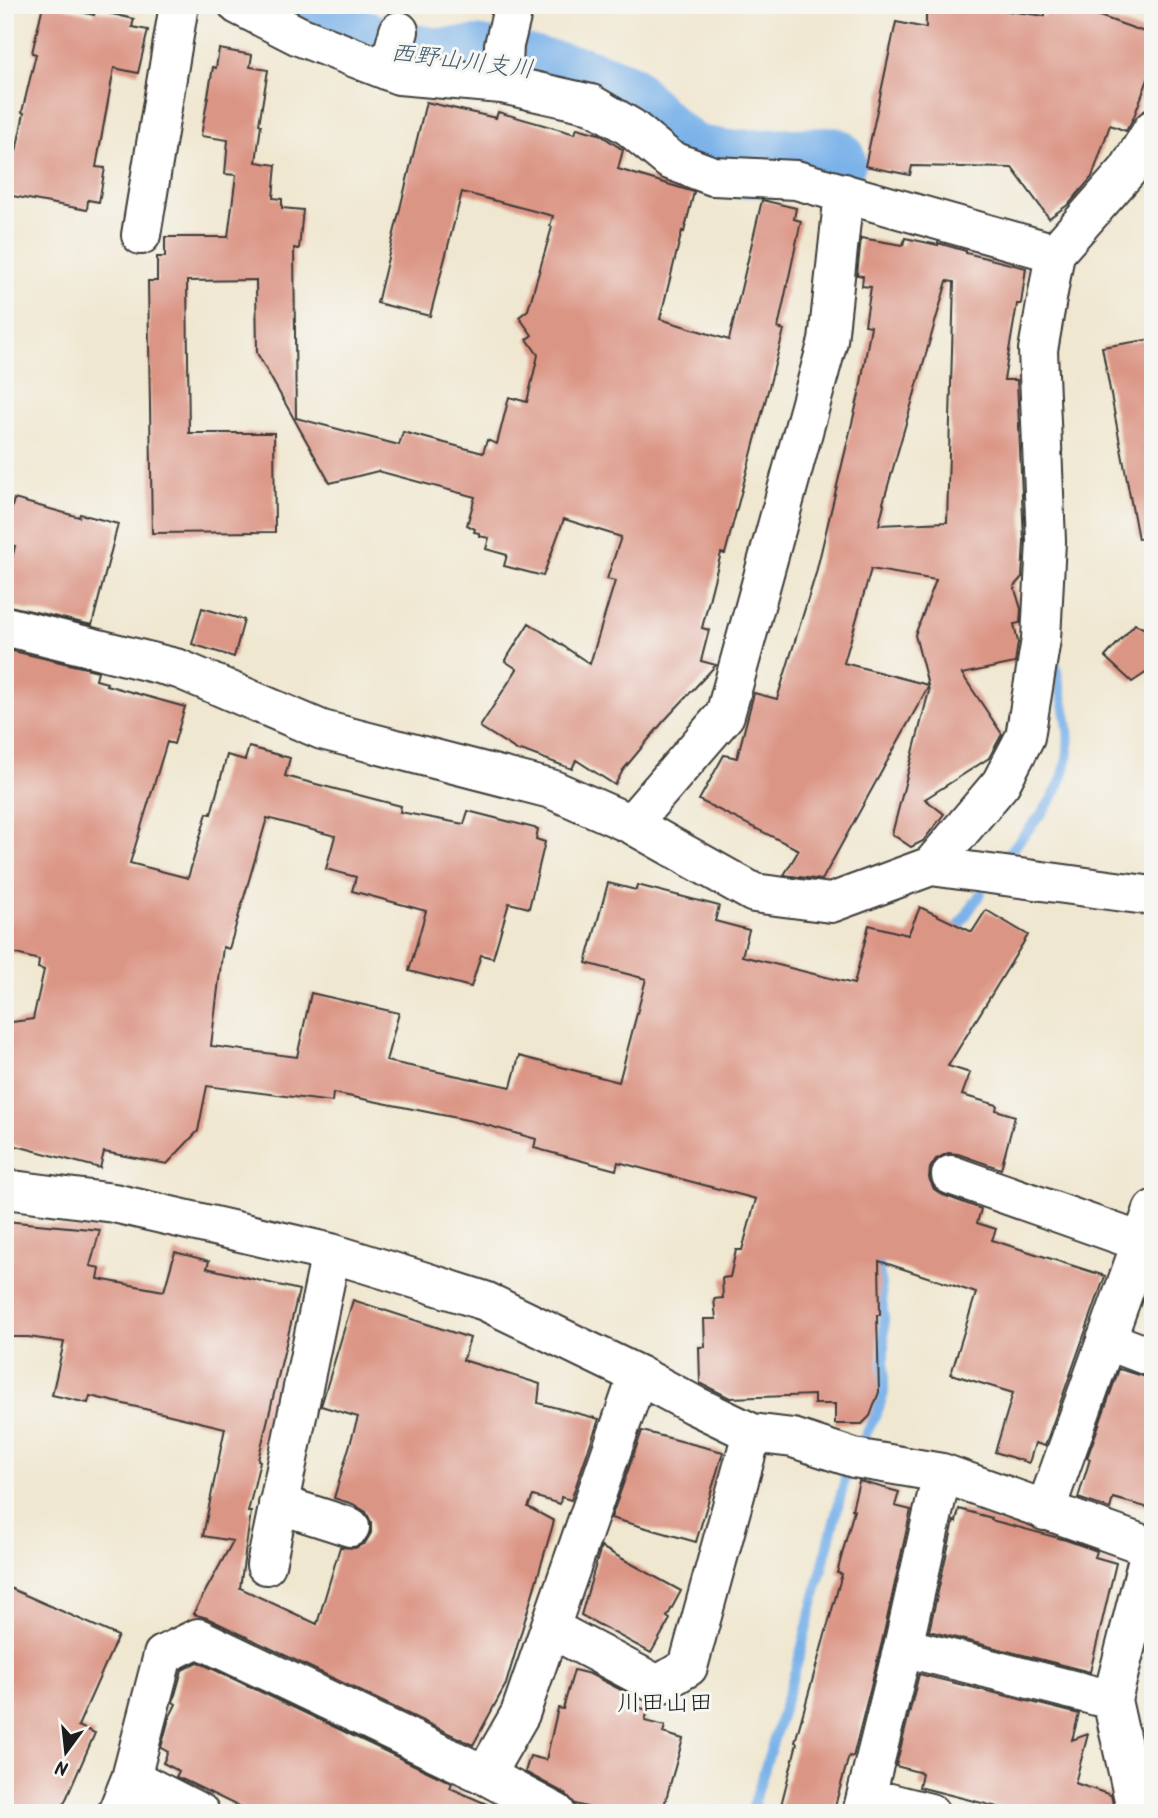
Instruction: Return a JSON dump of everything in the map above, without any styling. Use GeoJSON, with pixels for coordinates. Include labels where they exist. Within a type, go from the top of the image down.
{"type":"FeatureCollection","features":[{"type":"Feature","properties":{"kind":"street"},"geometry":{"type":"LineString","coordinates":[[141,235],[179,5]]}},
{"type":"Feature","properties":{"kind":"street"},"geometry":{"type":"LineString","coordinates":[[238,5],[299,36],[399,75],[502,84],[591,104],[630,128],[670,160],[713,176],[796,180],[1055,253]]}},
{"type":"Feature","properties":{"kind":"street"},"geometry":{"type":"LineString","coordinates":[[502,84],[504,45],[514,5]]}},
{"type":"Feature","properties":{"kind":"street"},"geometry":{"type":"LineString","coordinates":[[389,70],[399,31]]}},
{"type":"Feature","properties":{"kind":"street"},"geometry":{"type":"LineString","coordinates":[[931,866],[1001,783],[1025,737],[1041,639],[1046,541],[1038,350],[1055,253],[1128,170],[1153,129]]}},
{"type":"Feature","properties":{"kind":"street"},"geometry":{"type":"LineString","coordinates":[[631,824],[725,715],[828,341],[844,193]]}},
{"type":"Feature","properties":{"kind":"street"},"geometry":{"type":"LineString","coordinates":[[5,626],[178,669],[322,730],[551,789],[631,824],[754,892],[831,904],[931,866],[1153,896]]}},
{"type":"Feature","properties":{"kind":"street"},"geometry":{"type":"LineString","coordinates":[[951,1175],[1147,1226],[1045,1511]]}},
{"type":"Feature","properties":{"kind":"street"},"geometry":{"type":"LineString","coordinates":[[5,1189],[114,1203],[331,1253],[485,1301],[752,1433],[793,1438],[855,1458],[942,1473],[1152,1547],[1112,1700],[1137,1813]]}},
{"type":"Feature","properties":{"kind":"street"},"geometry":{"type":"LineString","coordinates":[[266,1565],[331,1253]]}},
{"type":"Feature","properties":{"kind":"street"},"geometry":{"type":"LineString","coordinates":[[1106,1340],[1153,1358]]}},
{"type":"Feature","properties":{"kind":"street"},"geometry":{"type":"LineString","coordinates":[[485,1775],[520,1714],[638,1375]]}},
{"type":"Feature","properties":{"kind":"street"},"geometry":{"type":"LineString","coordinates":[[550,1628],[658,1685],[688,1667],[752,1433]]}},
{"type":"Feature","properties":{"kind":"street"},"geometry":{"type":"LineString","coordinates":[[930,1813],[864,1805],[942,1473]]}},
{"type":"Feature","properties":{"kind":"street"},"geometry":{"type":"LineString","coordinates":[[278,1504],[351,1527]]}},
{"type":"Feature","properties":{"kind":"street"},"geometry":{"type":"LineString","coordinates":[[117,1813],[131,1778],[163,1655],[198,1637],[485,1775],[556,1813]]}},
{"type":"Feature","properties":{"kind":"street"},"geometry":{"type":"LineString","coordinates":[[903,1647],[1112,1700]]}},
{"type":"Feature","properties":{"kind":"street"},"geometry":{"type":"LineString","coordinates":[[131,1778],[200,1813]]}},
{"type":"Feature","properties":{"kind":"building"},"geometry":{"type":"Polygon","coordinates":[[[43,5],[94,15],[95,10],[134,19],[132,27],[148,30],[138,73],[114,68],[96,167],[105,168],[99,202],[88,200],[87,210],[7,195],[36,54],[32,53],[43,5]]]}},
{"type":"Feature","properties":{"kind":"building"},"geometry":{"type":"Polygon","coordinates":[[[926,5],[986,5],[986,8],[1045,16],[1045,5],[1093,5],[1091,13],[1153,35],[1153,66],[1133,119],[1126,131],[1110,125],[1092,177],[1069,204],[1049,218],[1012,168],[912,166],[910,175],[865,166],[896,22],[926,28],[926,5]]]}},
{"type":"Feature","properties":{"kind":"building"},"geometry":{"type":"Polygon","coordinates":[[[219,49],[252,55],[250,67],[268,70],[256,162],[276,165],[273,198],[282,199],[282,208],[303,210],[299,249],[294,248],[296,418],[399,445],[403,432],[483,453],[487,440],[497,444],[509,397],[527,402],[538,355],[527,339],[532,335],[519,317],[528,310],[553,216],[462,192],[430,316],[377,303],[426,102],[496,118],[498,112],[575,134],[577,128],[599,134],[623,150],[618,169],[694,192],[660,319],[729,340],[762,200],[796,208],[794,219],[801,221],[778,328],[784,330],[725,554],[721,553],[702,628],[709,630],[701,661],[716,665],[663,722],[623,770],[615,785],[576,760],[572,769],[521,750],[520,752],[480,727],[517,669],[505,661],[529,623],[590,664],[615,581],[607,579],[621,537],[564,519],[543,576],[504,566],[507,555],[486,549],[489,538],[479,536],[479,533],[474,532],[475,529],[467,525],[475,497],[378,471],[330,483],[257,353],[256,280],[187,281],[189,433],[274,433],[275,532],[152,533],[148,281],[157,281],[157,257],[165,257],[165,237],[228,237],[236,175],[225,174],[228,140],[201,136],[213,67],[216,68],[219,49]]]}},
{"type":"Feature","properties":{"kind":"building"},"geometry":{"type":"Polygon","coordinates":[[[861,238],[903,245],[905,238],[938,243],[1026,268],[1004,380],[1017,380],[1024,541],[1022,577],[1014,586],[1021,609],[1020,623],[1014,624],[1018,642],[1015,663],[962,674],[1002,734],[989,758],[925,799],[944,814],[923,841],[911,847],[892,834],[928,687],[822,880],[784,875],[799,850],[699,800],[724,755],[737,758],[754,693],[777,699],[816,573],[859,394],[871,326],[865,325],[871,287],[862,286],[863,276],[857,275],[861,238]],[[947,281],[879,525],[947,522],[954,282],[947,281]],[[871,569],[844,663],[928,685],[915,635],[936,580],[871,569]]]}},
{"type":"Feature","properties":{"kind":"building"},"geometry":{"type":"Polygon","coordinates":[[[1153,339],[1153,537],[1138,539],[1102,347],[1153,339]]]}},
{"type":"Feature","properties":{"kind":"building"},"geometry":{"type":"Polygon","coordinates":[[[14,499],[79,517],[80,514],[118,524],[92,625],[5,605],[5,587],[15,546],[5,544],[5,535],[14,499]]]}},
{"type":"Feature","properties":{"kind":"building"},"geometry":{"type":"Polygon","coordinates":[[[202,608],[244,620],[234,657],[192,644],[202,608]]]}},
{"type":"Feature","properties":{"kind":"building"},"geometry":{"type":"Polygon","coordinates":[[[1135,624],[1153,633],[1153,668],[1132,682],[1105,657],[1135,624]]]}},
{"type":"Feature","properties":{"kind":"building"},"geometry":{"type":"Polygon","coordinates":[[[5,649],[98,671],[96,680],[107,683],[106,685],[185,707],[174,744],[167,742],[130,863],[188,878],[207,813],[211,814],[227,755],[245,760],[249,747],[290,758],[285,776],[401,806],[400,812],[464,824],[468,811],[538,829],[536,839],[545,842],[529,908],[509,903],[493,958],[481,955],[471,987],[409,971],[426,911],[352,891],[356,877],[326,869],[335,836],[267,818],[229,949],[223,947],[211,1046],[297,1057],[311,993],[399,1013],[386,1061],[511,1087],[519,1056],[619,1082],[646,979],[586,963],[608,883],[636,890],[637,885],[719,906],[715,921],[749,930],[742,956],[854,984],[869,925],[908,935],[920,907],[972,932],[986,910],[1028,935],[948,1066],[970,1073],[962,1095],[997,1105],[996,1110],[1015,1116],[1001,1169],[948,1153],[936,1159],[930,1168],[929,1178],[934,1189],[943,1195],[981,1209],[977,1223],[996,1229],[992,1240],[1105,1276],[1045,1446],[1035,1443],[1029,1463],[995,1452],[1013,1393],[951,1374],[976,1293],[879,1261],[879,1392],[870,1416],[862,1424],[835,1424],[835,1404],[814,1404],[814,1395],[730,1398],[700,1383],[699,1347],[705,1347],[704,1319],[716,1319],[714,1299],[723,1298],[722,1278],[730,1277],[736,1250],[742,1250],[756,1199],[618,1162],[616,1170],[534,1148],[536,1139],[472,1121],[333,1093],[332,1102],[207,1086],[198,1131],[167,1164],[104,1152],[100,1168],[5,1143],[5,1023],[33,1019],[44,970],[38,968],[39,960],[5,951],[5,649]]]}},
{"type":"Feature","properties":{"kind":"building"},"geometry":{"type":"Polygon","coordinates":[[[5,1221],[100,1230],[90,1266],[100,1268],[98,1279],[164,1291],[175,1252],[209,1261],[207,1268],[299,1290],[258,1460],[260,1461],[248,1512],[251,1512],[240,1588],[317,1624],[340,1547],[355,1548],[365,1543],[371,1533],[371,1522],[366,1512],[353,1504],[334,1498],[358,1417],[321,1406],[353,1300],[470,1338],[463,1360],[540,1384],[538,1403],[599,1419],[571,1500],[561,1497],[560,1504],[533,1496],[528,1507],[554,1521],[506,1684],[473,1745],[207,1618],[193,1614],[233,1541],[203,1536],[225,1428],[90,1396],[88,1403],[52,1395],[64,1342],[5,1337],[5,1221]]]}},
{"type":"Feature","properties":{"kind":"building"},"geometry":{"type":"Polygon","coordinates":[[[1119,1369],[1153,1379],[1153,1509],[1113,1498],[1110,1509],[1078,1498],[1090,1459],[1087,1458],[1119,1369]]]}},
{"type":"Feature","properties":{"kind":"building"},"geometry":{"type":"Polygon","coordinates":[[[642,1431],[723,1452],[696,1542],[611,1518],[642,1431]]]}},
{"type":"Feature","properties":{"kind":"building"},"geometry":{"type":"Polygon","coordinates":[[[859,1481],[899,1492],[895,1506],[911,1510],[882,1642],[853,1757],[849,1756],[833,1813],[779,1813],[797,1743],[795,1742],[842,1574],[837,1573],[859,1481]]]}},
{"type":"Feature","properties":{"kind":"building"},"geometry":{"type":"Polygon","coordinates":[[[959,1509],[1066,1540],[1097,1551],[1095,1557],[1116,1563],[1090,1672],[929,1631],[959,1509]]]}},
{"type":"Feature","properties":{"kind":"building"},"geometry":{"type":"Polygon","coordinates":[[[601,1547],[681,1591],[667,1617],[670,1619],[651,1653],[581,1615],[601,1547]]]}},
{"type":"Feature","properties":{"kind":"building"},"geometry":{"type":"Polygon","coordinates":[[[5,1586],[118,1636],[78,1726],[95,1733],[60,1813],[5,1813],[5,1586]]]}},
{"type":"Feature","properties":{"kind":"building"},"geometry":{"type":"Polygon","coordinates":[[[198,1662],[452,1783],[450,1788],[507,1813],[252,1813],[176,1777],[179,1771],[163,1763],[168,1752],[161,1748],[169,1718],[176,1704],[173,1702],[182,1670],[198,1662]]]}},
{"type":"Feature","properties":{"kind":"building"},"geometry":{"type":"Polygon","coordinates":[[[574,1670],[590,1674],[637,1698],[633,1706],[648,1710],[645,1721],[665,1726],[663,1733],[683,1739],[662,1813],[609,1813],[575,1804],[566,1794],[525,1772],[530,1756],[546,1760],[558,1708],[563,1709],[574,1670]]]}},
{"type":"Feature","properties":{"kind":"building"},"geometry":{"type":"Polygon","coordinates":[[[919,1674],[1079,1714],[1072,1740],[1088,1734],[1075,1783],[1111,1795],[1115,1813],[1021,1813],[919,1787],[922,1773],[896,1766],[919,1674]]]}},
{"type":"Feature","properties":{"kind":"waterway","name":"西野山川支川"},"geometry":{"type":"LineString","coordinates":[[284,5],[384,54],[440,62],[481,60],[579,80],[623,96],[665,139],[691,158],[728,164],[832,161]]}},
{"type":"Feature","properties":{"kind":"waterway"},"geometry":{"type":"LineString","coordinates":[[1008,854],[1055,794],[1067,761],[1067,721],[1055,657]]}},
{"type":"Feature","properties":{"kind":"waterway"},"geometry":{"type":"LineString","coordinates":[[952,936],[981,893]]}},
{"type":"Feature","properties":{"kind":"waterway"},"geometry":{"type":"LineString","coordinates":[[864,1438],[884,1393],[884,1320],[878,1256]]}},
{"type":"Feature","properties":{"kind":"waterway"},"geometry":{"type":"LineString","coordinates":[[751,1813],[799,1658],[846,1475]]}},
{"type":"Feature","properties":{"kind":"district","name":"川田山田"},"geometry":{"type":"Point","coordinates":[665,1703]}}]}
